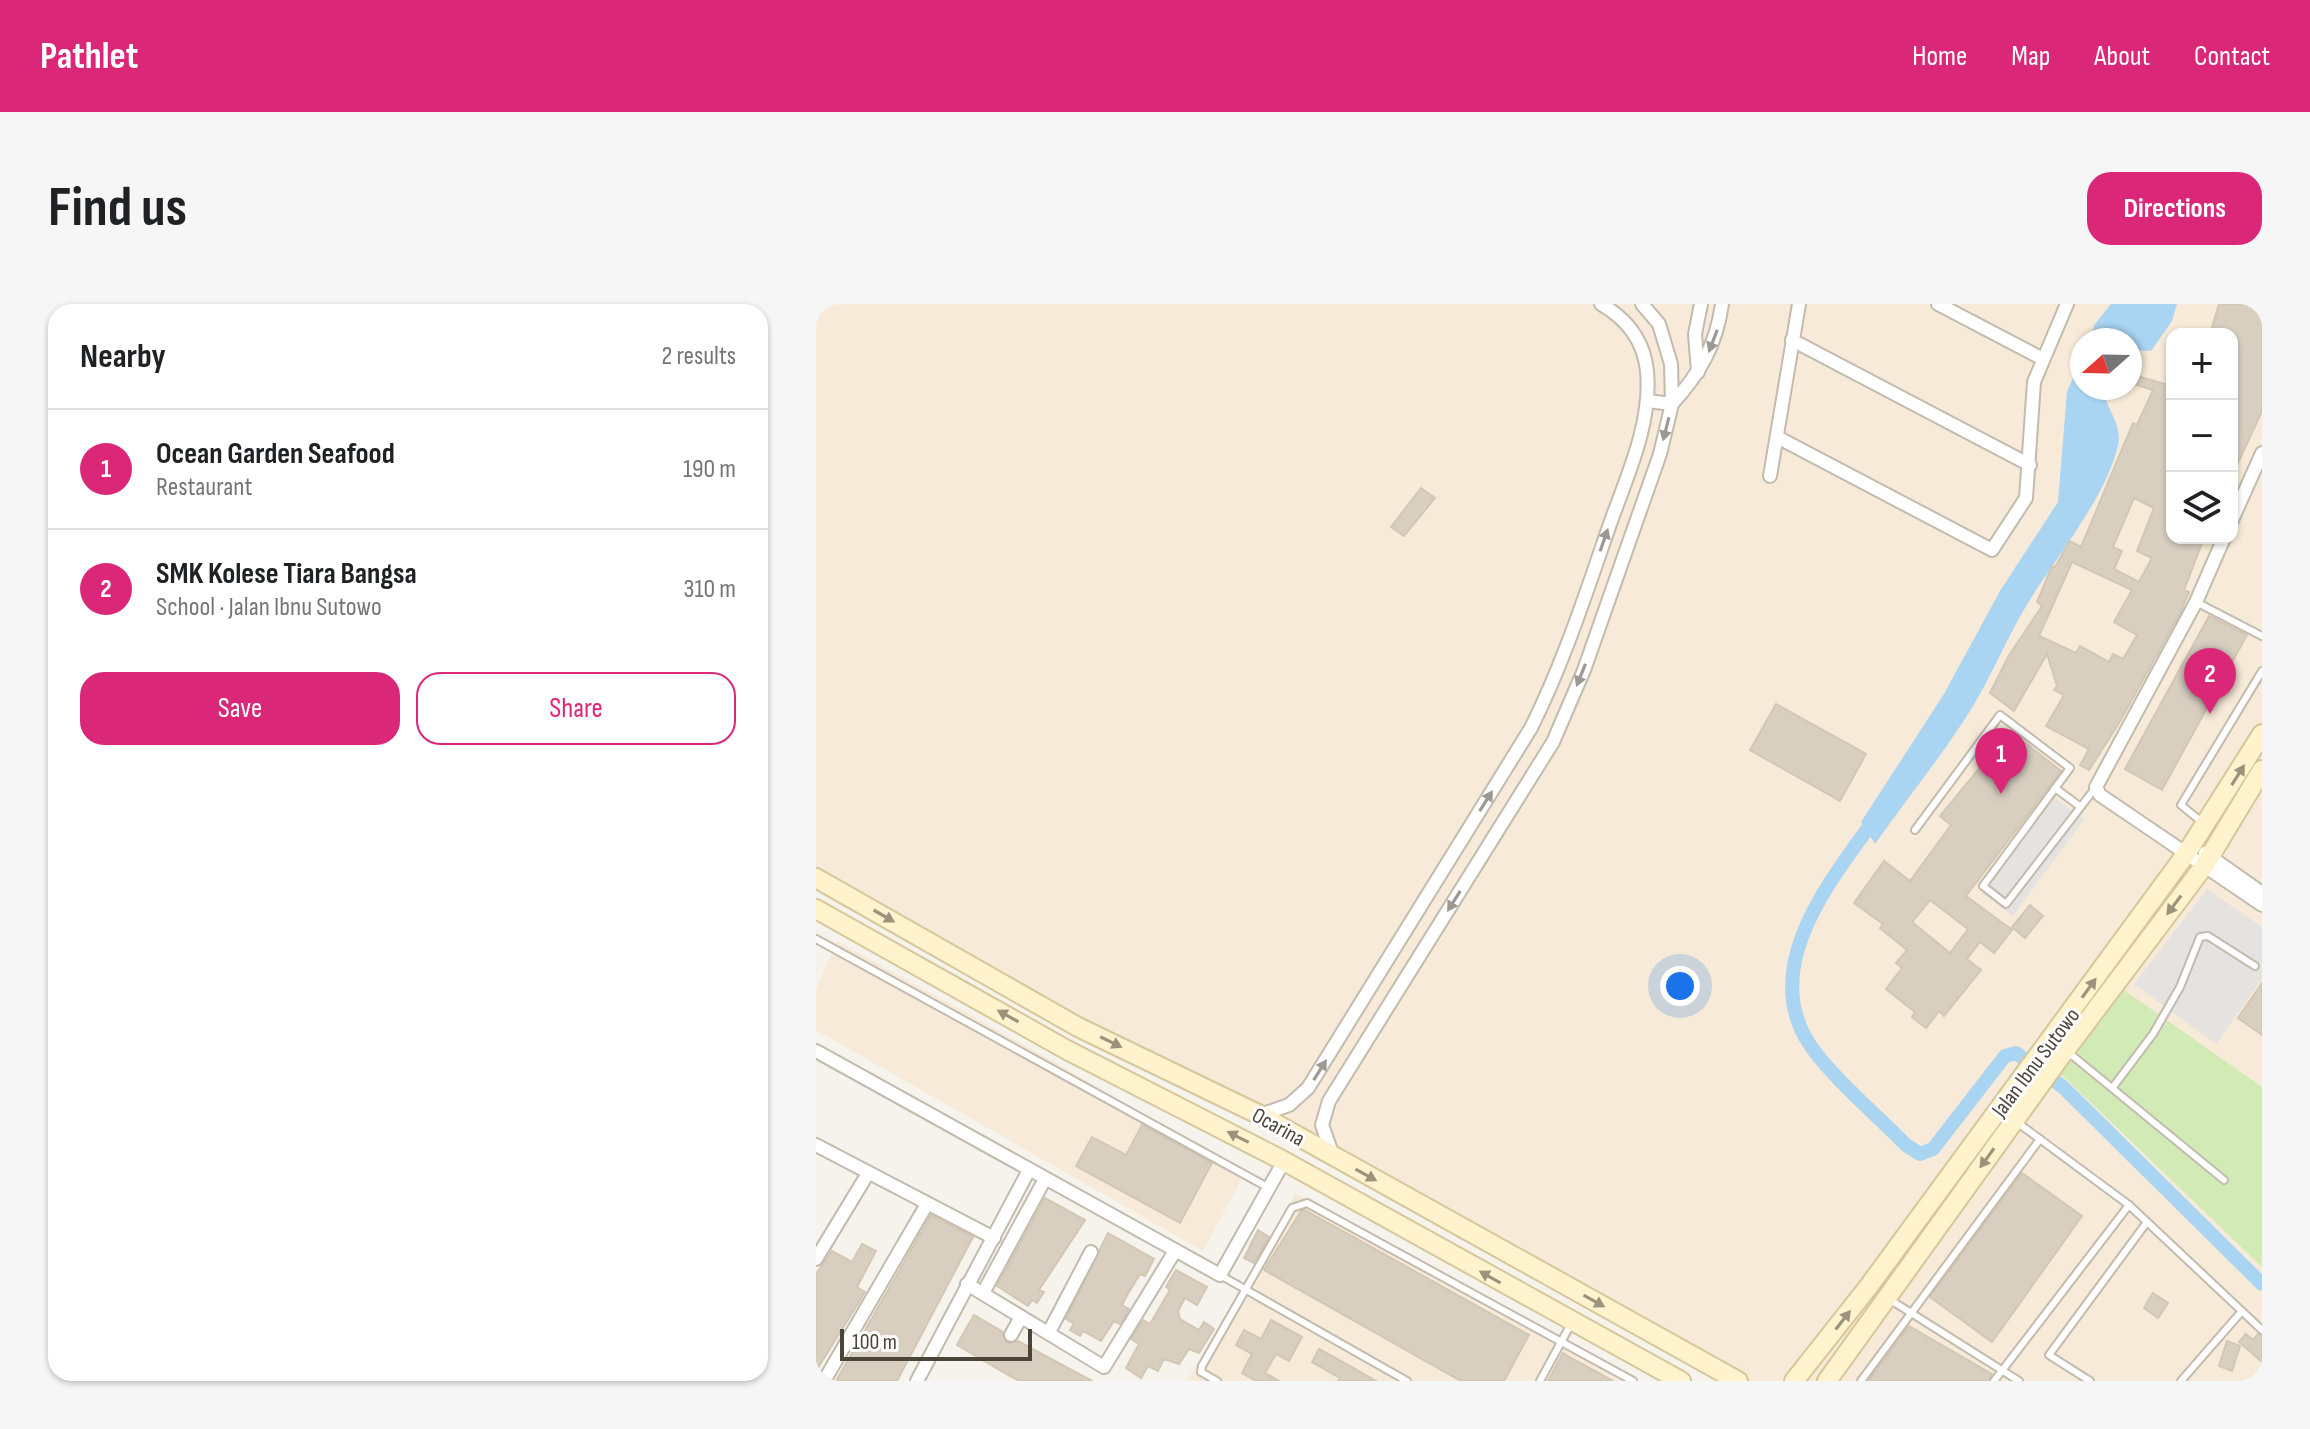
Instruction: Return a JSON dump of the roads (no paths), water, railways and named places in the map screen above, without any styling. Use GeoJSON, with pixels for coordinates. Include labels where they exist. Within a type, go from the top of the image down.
{"type":"FeatureCollection","features":[{"type":"Feature","properties":{"kind":"main road","name":"Jalan Ibnu Sutowo"},"geometry":{"type":"LineString","coordinates":[[2056,1054],[2262,734]]}},
{"type":"Feature","properties":{"kind":"main road","name":"Jalan Ibnu Sutowo"},"geometry":{"type":"LineString","coordinates":[[1794,1381],[2206,861],[2262,770]]}},
{"type":"Feature","properties":{"kind":"main road","name":"Ocarina"},"geometry":{"type":"LineString","coordinates":[[816,878],[1078,1027],[1260,1115],[1738,1381]]}},
{"type":"Feature","properties":{"kind":"main road","name":"Ocarina"},"geometry":{"type":"LineString","coordinates":[[816,909],[1067,1050],[1284,1161],[1681,1381]]}},
{"type":"Feature","properties":{"kind":"main road"},"geometry":{"type":"LineString","coordinates":[[1067,1050],[1078,1027]]}},
{"type":"Feature","properties":{"kind":"main road","name":"Jalan Ibnu Sutowo"},"geometry":{"type":"LineString","coordinates":[[1827,1381],[2014,1120],[2026,1089]]}},
{"type":"Feature","properties":{"kind":"street"},"geometry":{"type":"LineString","coordinates":[[1260,1115],[1289,1105],[1308,1088],[1531,728],[1560,669],[1636,448],[1648,401],[1647,368],[1637,336],[1618,314],[1601,304]]}},
{"type":"Feature","properties":{"kind":"street"},"geometry":{"type":"LineString","coordinates":[[1333,1156],[1322,1125],[1329,1101],[1553,742],[1613,587],[1660,454],[1672,404],[1671,364],[1659,324],[1642,304]]}},
{"type":"Feature","properties":{"kind":"street"},"geometry":{"type":"LineString","coordinates":[[1698,375],[1695,334],[1701,304]]}},
{"type":"Feature","properties":{"kind":"street"},"geometry":{"type":"LineString","coordinates":[[1672,404],[1698,375],[1717,337],[1722,304]]}},
{"type":"Feature","properties":{"kind":"street"},"geometry":{"type":"LineString","coordinates":[[1770,476],[1799,304]]}},
{"type":"Feature","properties":{"kind":"street"},"geometry":{"type":"LineString","coordinates":[[1938,304],[2043,359]]}},
{"type":"Feature","properties":{"kind":"street"},"geometry":{"type":"LineString","coordinates":[[1777,437],[1992,550],[2026,498],[2034,382],[2067,304]]}},
{"type":"Feature","properties":{"kind":"street"},"geometry":{"type":"LineString","coordinates":[[1792,340],[2030,465]]}},
{"type":"Feature","properties":{"kind":"street"},"geometry":{"type":"LineString","coordinates":[[1648,401],[1672,404]]}},
{"type":"Feature","properties":{"kind":"street"},"geometry":{"type":"LineString","coordinates":[[2238,507],[2262,453]]}},
{"type":"Feature","properties":{"kind":"street"},"geometry":{"type":"LineString","coordinates":[[2221,544],[2196,602],[2096,787],[2100,795],[2190,850],[2262,905]]}},
{"type":"Feature","properties":{"kind":"street"},"geometry":{"type":"LineString","coordinates":[[1591,579],[1613,587]]}},
{"type":"Feature","properties":{"kind":"street"},"geometry":{"type":"LineString","coordinates":[[2206,861],[2262,893]]}},
{"type":"Feature","properties":{"kind":"street"},"geometry":{"type":"LineString","coordinates":[[816,1051],[1220,1275],[1284,1161]]}},
{"type":"Feature","properties":{"kind":"street"},"geometry":{"type":"LineString","coordinates":[[816,1145],[867,1175],[994,1238]]}},
{"type":"Feature","properties":{"kind":"street"},"geometry":{"type":"LineString","coordinates":[[917,1381],[1029,1170]]}},
{"type":"Feature","properties":{"kind":"street"},"geometry":{"type":"LineString","coordinates":[[816,1259],[867,1175]]}},
{"type":"Feature","properties":{"kind":"street"},"geometry":{"type":"LineString","coordinates":[[983,1293],[1045,1179]]}},
{"type":"Feature","properties":{"kind":"street"},"geometry":{"type":"LineString","coordinates":[[824,1381],[927,1204]]}},
{"type":"Feature","properties":{"kind":"street"},"geometry":{"type":"LineString","coordinates":[[967,1284],[1106,1366],[1175,1251]]}},
{"type":"Feature","properties":{"kind":"street"},"geometry":{"type":"LineString","coordinates":[[1049,1332],[1091,1252]]}},
{"type":"Feature","properties":{"kind":"street"},"geometry":{"type":"LineString","coordinates":[[1011,1335],[1021,1317]]}},
{"type":"Feature","properties":{"kind":"lane"},"geometry":{"type":"LineString","coordinates":[[2196,602],[2262,636]]}},
{"type":"Feature","properties":{"kind":"lane"},"geometry":{"type":"LineString","coordinates":[[2206,825],[2181,805],[2262,671]]}},
{"type":"Feature","properties":{"kind":"lane"},"geometry":{"type":"LineString","coordinates":[[1915,830],[2000,715],[2070,768],[1983,886],[2006,904],[2078,805],[2096,787]]}},
{"type":"Feature","properties":{"kind":"lane"},"geometry":{"type":"LineString","coordinates":[[2055,788],[2078,805]]}},
{"type":"Feature","properties":{"kind":"lane"},"geometry":{"type":"LineString","coordinates":[[2113,1087],[2153,1034],[2180,987],[2200,937],[2208,936],[2255,966]]}},
{"type":"Feature","properties":{"kind":"lane"},"geometry":{"type":"LineString","coordinates":[[816,939],[1269,1188]]}},
{"type":"Feature","properties":{"kind":"lane"},"geometry":{"type":"LineString","coordinates":[[2056,1054],[2113,1087],[2224,1180]]}},
{"type":"Feature","properties":{"kind":"lane"},"geometry":{"type":"LineString","coordinates":[[2014,1120],[2129,1205],[2262,1330]]}},
{"type":"Feature","properties":{"kind":"lane"},"geometry":{"type":"LineString","coordinates":[[1861,1381],[1908,1312],[2040,1139]]}},
{"type":"Feature","properties":{"kind":"lane"},"geometry":{"type":"LineString","coordinates":[[1217,1381],[1200,1369],[1248,1291],[1292,1208],[1307,1203],[1633,1381]]}},
{"type":"Feature","properties":{"kind":"lane"},"geometry":{"type":"LineString","coordinates":[[1994,1381],[2129,1205]]}},
{"type":"Feature","properties":{"kind":"lane"},"geometry":{"type":"LineString","coordinates":[[2090,1381],[2049,1355],[2147,1222]]}},
{"type":"Feature","properties":{"kind":"lane"},"geometry":{"type":"LineString","coordinates":[[1220,1275],[1407,1381]]}},
{"type":"Feature","properties":{"kind":"lane"},"geometry":{"type":"LineString","coordinates":[[1869,1286],[2019,1381]]}},
{"type":"Feature","properties":{"kind":"lane"},"geometry":{"type":"LineString","coordinates":[[2181,1381],[2242,1311]]}},
{"type":"Feature","properties":{"kind":"lane"},"geometry":{"type":"LineString","coordinates":[[1540,1381],[1572,1322]]}},
{"type":"Feature","properties":{"kind":"water"},"geometry":{"type":"Polygon","coordinates":[[[2111,304],[2177,304],[2172,321],[2151,351],[2142,351],[2142,328],[2094,328],[2111,304]]]}},
{"type":"Feature","properties":{"kind":"water"},"geometry":{"type":"Polygon","coordinates":[[[2070,385],[2070,400],[2106,400],[2116,423],[2118,445],[2104,484],[2023,612],[1970,711],[1875,844],[1861,822],[1944,694],[2000,591],[2058,502],[2070,385]]]}},
{"type":"Feature","properties":{"kind":"waterway"},"geometry":{"type":"LineString","coordinates":[[1876,817],[1821,897],[1806,926],[1796,957],[1792,987],[1797,1018],[1822,1061],[1906,1145],[1920,1154],[1933,1149],[2005,1056],[2016,1053],[2063,1087],[2262,1284]]}},
{"type":"Feature","properties":{"kind":"place","name":"SMK Kolese Tiara Bangsa"},"geometry":{"type":"Point","coordinates":[2210,714]}},
{"type":"Feature","properties":{"kind":"place","name":"Ocean Garden Seafood"},"geometry":{"type":"Point","coordinates":[2001,794]}}]}
